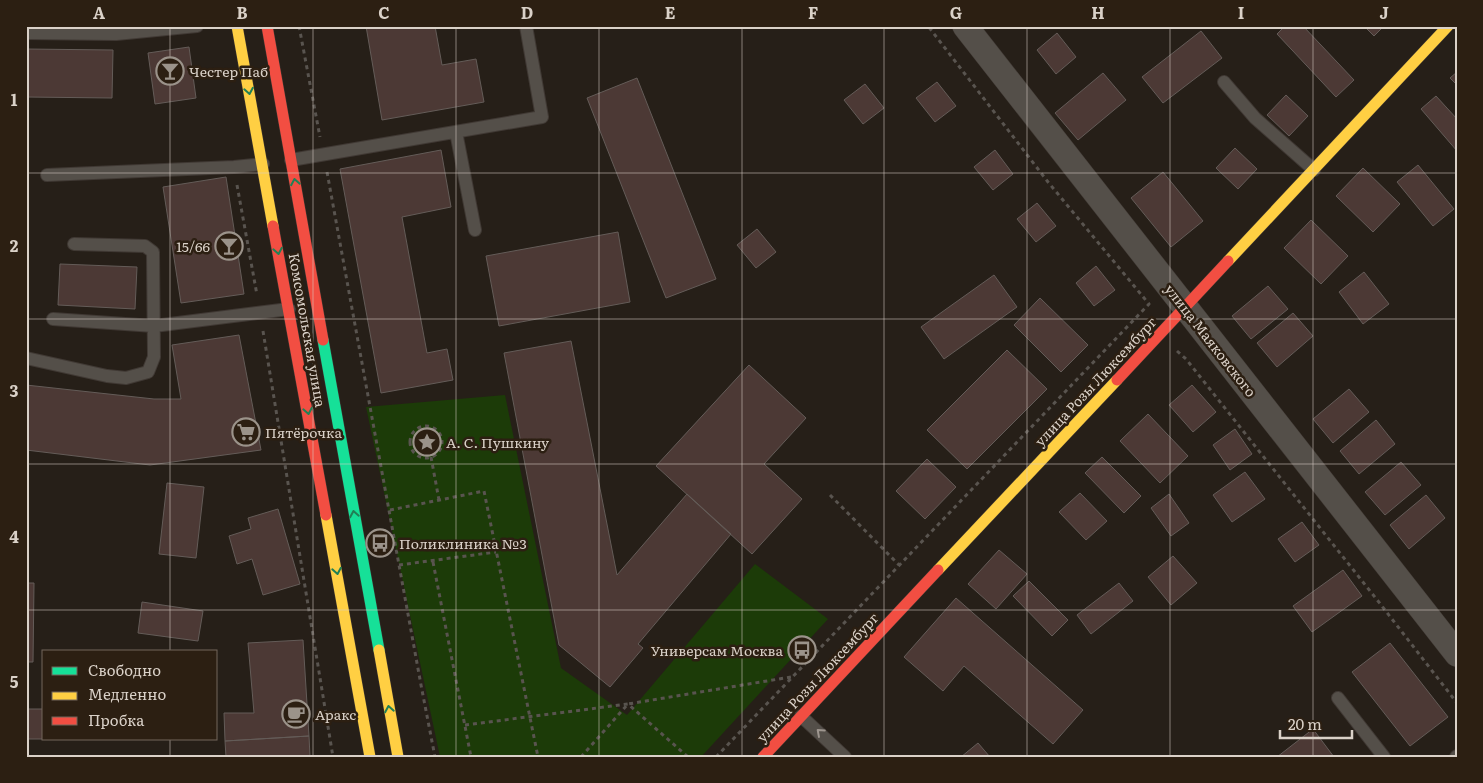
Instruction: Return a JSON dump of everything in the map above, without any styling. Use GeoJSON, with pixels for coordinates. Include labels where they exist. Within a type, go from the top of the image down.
{"type":"FeatureCollection","features":[{"type":"Feature","properties":{"kind":"main road","name":"Комсомольская улица"},"geometry":{"type":"LineString","coordinates":[[238,26],[370,757]]}},
{"type":"Feature","properties":{"kind":"main road","name":"Комсомольская улица"},"geometry":{"type":"LineString","coordinates":[[267,26],[398,757]]}},
{"type":"Feature","properties":{"kind":"main road","name":"улица Розы Люксембург"},"geometry":{"type":"LineString","coordinates":[[763,757],[1448,26]]}},
{"type":"Feature","properties":{"kind":"street","name":"улица Маяковского"},"geometry":{"type":"LineString","coordinates":[[965,26],[1457,654]]}},
{"type":"Feature","properties":{"kind":"lane"},"geometry":{"type":"LineString","coordinates":[[26,33],[116,34],[133,29],[197,26]]}},
{"type":"Feature","properties":{"kind":"lane"},"geometry":{"type":"LineString","coordinates":[[291,160],[542,117],[526,26]]}},
{"type":"Feature","properties":{"kind":"lane"},"geometry":{"type":"LineString","coordinates":[[1224,82],[1255,118],[1314,170]]}},
{"type":"Feature","properties":{"kind":"lane"},"geometry":{"type":"LineString","coordinates":[[456,132],[475,230]]}},
{"type":"Feature","properties":{"kind":"lane"},"geometry":{"type":"LineString","coordinates":[[47,175],[234,167],[263,164]]}},
{"type":"Feature","properties":{"kind":"lane"},"geometry":{"type":"LineString","coordinates":[[26,358],[107,376],[126,378],[148,372],[154,357],[153,252],[144,246],[74,244]]}},
{"type":"Feature","properties":{"kind":"lane"},"geometry":{"type":"LineString","coordinates":[[53,320],[154,326],[289,309]]}},
{"type":"Feature","properties":{"kind":"lane"},"geometry":{"type":"LineString","coordinates":[[1338,698],[1384,757]]}},
{"type":"Feature","properties":{"kind":"lane"},"geometry":{"type":"LineString","coordinates":[[801,716],[838,754]]}},
{"type":"Feature","properties":{"kind":"path"},"geometry":{"type":"LineString","coordinates":[[300,26],[435,757]]}},
{"type":"Feature","properties":{"kind":"path"},"geometry":{"type":"LineString","coordinates":[[716,757],[1148,304],[1048,182],[928,26]]}},
{"type":"Feature","properties":{"kind":"path"},"geometry":{"type":"LineString","coordinates":[[234,167],[334,757]]}},
{"type":"Feature","properties":{"kind":"path"},"geometry":{"type":"LineString","coordinates":[[1186,359],[1457,704]]}},
{"type":"Feature","properties":{"kind":"path"},"geometry":{"type":"LineString","coordinates":[[421,427],[431,427],[439,433],[441,438],[440,448],[431,457],[417,455],[411,447],[411,437],[421,427]]}},
{"type":"Feature","properties":{"kind":"path"},"geometry":{"type":"LineString","coordinates":[[431,457],[439,500]]}},
{"type":"Feature","properties":{"kind":"path"},"geometry":{"type":"LineString","coordinates":[[390,510],[484,491],[538,757]]}},
{"type":"Feature","properties":{"kind":"path"},"geometry":{"type":"LineString","coordinates":[[830,495],[899,565]]}},
{"type":"Feature","properties":{"kind":"path"},"geometry":{"type":"LineString","coordinates":[[399,565],[433,562],[496,552]]}},
{"type":"Feature","properties":{"kind":"path"},"geometry":{"type":"LineString","coordinates":[[433,562],[471,757]]}},
{"type":"Feature","properties":{"kind":"path"},"geometry":{"type":"LineString","coordinates":[[465,725],[628,704],[792,677]]}},
{"type":"Feature","properties":{"kind":"path"},"geometry":{"type":"LineString","coordinates":[[581,757],[628,704]]}},
{"type":"Feature","properties":{"kind":"path"},"geometry":{"type":"LineString","coordinates":[[628,704],[688,757]]}},
{"type":"Feature","properties":{"kind":"green space"},"geometry":{"type":"Polygon","coordinates":[[[505,395],[561,668],[627,715],[755,564],[828,619],[701,757],[440,757],[366,407],[505,395]]]}},
{"type":"Feature","properties":{"kind":"building"},"geometry":{"type":"Polygon","coordinates":[[[366,26],[435,26],[442,65],[476,59],[484,102],[382,120],[366,26]]]}},
{"type":"Feature","properties":{"kind":"building"},"geometry":{"type":"Polygon","coordinates":[[[1285,26],[1303,26],[1354,80],[1336,97],[1277,34],[1285,26]]]}},
{"type":"Feature","properties":{"kind":"building"},"geometry":{"type":"Polygon","coordinates":[[[1364,26],[1384,26],[1374,36],[1364,26]]]}},
{"type":"Feature","properties":{"kind":"building"},"geometry":{"type":"Polygon","coordinates":[[[1201,31],[1222,58],[1163,103],[1142,77],[1201,31]]]}},
{"type":"Feature","properties":{"kind":"building"},"geometry":{"type":"Polygon","coordinates":[[[1057,33],[1076,57],[1056,74],[1037,50],[1057,33]]]}},
{"type":"Feature","properties":{"kind":"building"},"geometry":{"type":"Polygon","coordinates":[[[189,47],[196,98],[155,104],[148,53],[189,47]]]}},
{"type":"Feature","properties":{"kind":"building"},"geometry":{"type":"Polygon","coordinates":[[[26,49],[113,50],[112,98],[26,97],[26,49]]]}},
{"type":"Feature","properties":{"kind":"building"},"geometry":{"type":"Polygon","coordinates":[[[1457,72],[1457,85],[1450,78],[1457,72]]]}},
{"type":"Feature","properties":{"kind":"building"},"geometry":{"type":"Polygon","coordinates":[[[1103,73],[1126,100],[1078,140],[1055,113],[1103,73]]]}},
{"type":"Feature","properties":{"kind":"building"},"geometry":{"type":"Polygon","coordinates":[[[637,78],[716,279],[666,298],[587,98],[637,78]]]}},
{"type":"Feature","properties":{"kind":"building"},"geometry":{"type":"Polygon","coordinates":[[[937,82],[956,106],[935,122],[916,98],[937,82]]]}},
{"type":"Feature","properties":{"kind":"building"},"geometry":{"type":"Polygon","coordinates":[[[865,84],[884,108],[863,124],[844,100],[865,84]]]}},
{"type":"Feature","properties":{"kind":"building"},"geometry":{"type":"Polygon","coordinates":[[[1286,95],[1308,116],[1289,136],[1267,115],[1286,95]]]}},
{"type":"Feature","properties":{"kind":"building"},"geometry":{"type":"Polygon","coordinates":[[[1436,96],[1457,119],[1457,151],[1421,109],[1436,96]]]}},
{"type":"Feature","properties":{"kind":"building"},"geometry":{"type":"Polygon","coordinates":[[[1235,148],[1257,169],[1238,189],[1216,168],[1235,148]]]}},
{"type":"Feature","properties":{"kind":"building"},"geometry":{"type":"Polygon","coordinates":[[[441,150],[451,207],[402,217],[427,353],[447,349],[453,380],[381,393],[340,169],[441,150]]]}},
{"type":"Feature","properties":{"kind":"building"},"geometry":{"type":"Polygon","coordinates":[[[995,150],[1013,174],[993,190],[974,167],[995,150]]]}},
{"type":"Feature","properties":{"kind":"building"},"geometry":{"type":"Polygon","coordinates":[[[1418,165],[1454,209],[1433,226],[1397,182],[1418,165]]]}},
{"type":"Feature","properties":{"kind":"building"},"geometry":{"type":"Polygon","coordinates":[[[1363,168],[1400,204],[1373,232],[1336,196],[1363,168]]]}},
{"type":"Feature","properties":{"kind":"building"},"geometry":{"type":"Polygon","coordinates":[[[1163,172],[1203,221],[1171,247],[1131,198],[1163,172]]]}},
{"type":"Feature","properties":{"kind":"building"},"geometry":{"type":"Polygon","coordinates":[[[226,177],[244,294],[181,303],[163,187],[226,177]]]}},
{"type":"Feature","properties":{"kind":"building"},"geometry":{"type":"Polygon","coordinates":[[[1037,203],[1056,226],[1036,242],[1017,219],[1037,203]]]}},
{"type":"Feature","properties":{"kind":"building"},"geometry":{"type":"Polygon","coordinates":[[[1311,220],[1348,256],[1321,284],[1284,248],[1311,220]]]}},
{"type":"Feature","properties":{"kind":"building"},"geometry":{"type":"Polygon","coordinates":[[[757,229],[776,252],[756,268],[737,245],[757,229]]]}},
{"type":"Feature","properties":{"kind":"building"},"geometry":{"type":"Polygon","coordinates":[[[618,232],[630,302],[499,326],[486,256],[618,232]]]}},
{"type":"Feature","properties":{"kind":"building"},"geometry":{"type":"Polygon","coordinates":[[[60,264],[137,267],[135,309],[58,305],[60,264]]]}},
{"type":"Feature","properties":{"kind":"building"},"geometry":{"type":"Polygon","coordinates":[[[1096,266],[1115,290],[1094,306],[1076,283],[1096,266]]]}},
{"type":"Feature","properties":{"kind":"building"},"geometry":{"type":"Polygon","coordinates":[[[1364,272],[1389,304],[1363,324],[1339,292],[1364,272]]]}},
{"type":"Feature","properties":{"kind":"building"},"geometry":{"type":"Polygon","coordinates":[[[994,275],[1017,307],[944,359],[921,327],[994,275]]]}},
{"type":"Feature","properties":{"kind":"building"},"geometry":{"type":"Polygon","coordinates":[[[1268,286],[1288,309],[1251,339],[1232,316],[1268,286]]]}},
{"type":"Feature","properties":{"kind":"building"},"geometry":{"type":"Polygon","coordinates":[[[1040,298],[1088,345],[1061,372],[1014,325],[1040,298]]]}},
{"type":"Feature","properties":{"kind":"building"},"geometry":{"type":"Polygon","coordinates":[[[1293,313],[1313,336],[1277,367],[1257,343],[1293,313]]]}},
{"type":"Feature","properties":{"kind":"building"},"geometry":{"type":"Polygon","coordinates":[[[239,335],[261,450],[150,465],[26,450],[26,385],[154,399],[181,399],[172,345],[239,335]]]}},
{"type":"Feature","properties":{"kind":"building"},"geometry":{"type":"Polygon","coordinates":[[[571,341],[617,575],[687,494],[731,534],[638,644],[643,648],[610,687],[559,645],[504,353],[571,341]]]}},
{"type":"Feature","properties":{"kind":"building"},"geometry":{"type":"Polygon","coordinates":[[[1007,350],[1047,389],[967,469],[927,430],[1007,350]]]}},
{"type":"Feature","properties":{"kind":"building"},"geometry":{"type":"Polygon","coordinates":[[[749,365],[806,418],[764,464],[802,499],[752,554],[656,466],[749,365]]]}},
{"type":"Feature","properties":{"kind":"building"},"geometry":{"type":"Polygon","coordinates":[[[1192,385],[1216,412],[1193,432],[1169,405],[1192,385]]]}},
{"type":"Feature","properties":{"kind":"building"},"geometry":{"type":"Polygon","coordinates":[[[1349,389],[1369,412],[1333,443],[1313,419],[1349,389]]]}},
{"type":"Feature","properties":{"kind":"building"},"geometry":{"type":"Polygon","coordinates":[[[1148,414],[1188,456],[1160,483],[1120,441],[1148,414]]]}},
{"type":"Feature","properties":{"kind":"building"},"geometry":{"type":"Polygon","coordinates":[[[1376,420],[1395,444],[1359,474],[1340,451],[1376,420]]]}},
{"type":"Feature","properties":{"kind":"building"},"geometry":{"type":"Polygon","coordinates":[[[1235,429],[1252,454],[1230,470],[1213,445],[1235,429]]]}},
{"type":"Feature","properties":{"kind":"building"},"geometry":{"type":"Polygon","coordinates":[[[1102,457],[1141,496],[1124,513],[1085,473],[1102,457]]]}},
{"type":"Feature","properties":{"kind":"building"},"geometry":{"type":"Polygon","coordinates":[[[927,459],[956,487],[925,519],[896,491],[927,459]]]}},
{"type":"Feature","properties":{"kind":"building"},"geometry":{"type":"Polygon","coordinates":[[[1401,462],[1421,485],[1385,515],[1365,492],[1401,462]]]}},
{"type":"Feature","properties":{"kind":"building"},"geometry":{"type":"Polygon","coordinates":[[[1245,472],[1265,499],[1232,522],[1213,495],[1245,472]]]}},
{"type":"Feature","properties":{"kind":"building"},"geometry":{"type":"Polygon","coordinates":[[[167,483],[204,487],[196,558],[159,554],[167,483]]]}},
{"type":"Feature","properties":{"kind":"building"},"geometry":{"type":"Polygon","coordinates":[[[1080,493],[1107,521],[1086,540],[1059,512],[1080,493]]]}},
{"type":"Feature","properties":{"kind":"building"},"geometry":{"type":"Polygon","coordinates":[[[1169,494],[1189,523],[1171,536],[1151,508],[1169,494]]]}},
{"type":"Feature","properties":{"kind":"building"},"geometry":{"type":"Polygon","coordinates":[[[1426,495],[1445,518],[1409,549],[1390,525],[1426,495]]]}},
{"type":"Feature","properties":{"kind":"building"},"geometry":{"type":"Polygon","coordinates":[[[278,509],[300,584],[263,595],[252,559],[237,564],[229,536],[251,529],[248,518],[278,509]]]}},
{"type":"Feature","properties":{"kind":"building"},"geometry":{"type":"Polygon","coordinates":[[[1302,522],[1319,545],[1295,562],[1278,539],[1302,522]]]}},
{"type":"Feature","properties":{"kind":"building"},"geometry":{"type":"Polygon","coordinates":[[[999,550],[1027,574],[996,609],[968,584],[999,550]]]}},
{"type":"Feature","properties":{"kind":"building"},"geometry":{"type":"Polygon","coordinates":[[[1173,556],[1197,583],[1171,605],[1148,577],[1173,556]]]}},
{"type":"Feature","properties":{"kind":"building"},"geometry":{"type":"Polygon","coordinates":[[[1343,570],[1362,596],[1312,632],[1293,606],[1343,570]]]}},
{"type":"Feature","properties":{"kind":"building"},"geometry":{"type":"Polygon","coordinates":[[[1029,581],[1068,620],[1052,636],[1013,596],[1029,581]]]}},
{"type":"Feature","properties":{"kind":"building"},"geometry":{"type":"Polygon","coordinates":[[[26,583],[34,583],[33,662],[26,662],[26,583]]]}},
{"type":"Feature","properties":{"kind":"building"},"geometry":{"type":"Polygon","coordinates":[[[1119,583],[1133,601],[1091,634],[1077,615],[1119,583]]]}},
{"type":"Feature","properties":{"kind":"building"},"geometry":{"type":"Polygon","coordinates":[[[956,598],[1083,710],[1053,744],[964,666],[943,691],[904,657],[956,598]]]}},
{"type":"Feature","properties":{"kind":"building"},"geometry":{"type":"Polygon","coordinates":[[[142,602],[203,611],[198,641],[138,633],[142,602]]]}},
{"type":"Feature","properties":{"kind":"building"},"geometry":{"type":"Polygon","coordinates":[[[303,640],[309,736],[225,741],[224,713],[254,713],[248,643],[303,640]]]}},
{"type":"Feature","properties":{"kind":"building"},"geometry":{"type":"Polygon","coordinates":[[[1390,643],[1448,717],[1410,746],[1352,672],[1390,643]]]}},
{"type":"Feature","properties":{"kind":"building"},"geometry":{"type":"Polygon","coordinates":[[[26,709],[42,709],[42,739],[26,739],[26,709]]]}},
{"type":"Feature","properties":{"kind":"building"},"geometry":{"type":"Polygon","coordinates":[[[1313,729],[1334,757],[1277,757],[1313,729]]]}},
{"type":"Feature","properties":{"kind":"building"},"geometry":{"type":"Polygon","coordinates":[[[309,736],[310,757],[226,757],[225,741],[309,736]]]}},
{"type":"Feature","properties":{"kind":"building"},"geometry":{"type":"Polygon","coordinates":[[[978,743],[990,757],[961,757],[978,743]]]}},
{"type":"Feature","properties":{"kind":"traffic: fast"},"geometry":{"type":"LineString","coordinates":[[323,340],[379,650]]}},
{"type":"Feature","properties":{"kind":"traffic: slow"},"geometry":{"type":"LineString","coordinates":[[237,26],[273,226]]}},
{"type":"Feature","properties":{"kind":"traffic: slow"},"geometry":{"type":"LineString","coordinates":[[1228,261],[1448,26]]}},
{"type":"Feature","properties":{"kind":"traffic: slow"},"geometry":{"type":"LineString","coordinates":[[938,570],[1117,380]]}},
{"type":"Feature","properties":{"kind":"traffic: slow"},"geometry":{"type":"LineString","coordinates":[[326,515],[370,757]]}},
{"type":"Feature","properties":{"kind":"traffic: slow"},"geometry":{"type":"LineString","coordinates":[[379,650],[398,757]]}},
{"type":"Feature","properties":{"kind":"traffic: jam"},"geometry":{"type":"LineString","coordinates":[[267,26],[323,340]]}},
{"type":"Feature","properties":{"kind":"traffic: jam"},"geometry":{"type":"LineString","coordinates":[[273,226],[326,515]]}},
{"type":"Feature","properties":{"kind":"traffic: jam"},"geometry":{"type":"LineString","coordinates":[[1117,380],[1228,261]]}},
{"type":"Feature","properties":{"kind":"traffic: jam"},"geometry":{"type":"LineString","coordinates":[[763,757],[938,570]]}},
{"type":"Feature","properties":{"kind":"place","name":"Честер Паб"},"geometry":{"type":"Point","coordinates":[170,71]}},
{"type":"Feature","properties":{"kind":"place","name":"15/66"},"geometry":{"type":"Point","coordinates":[229,246]}},
{"type":"Feature","properties":{"kind":"place","name":"Пятёрочка"},"geometry":{"type":"Point","coordinates":[246,432]}},
{"type":"Feature","properties":{"kind":"place","name":"А. С. Пушкину"},"geometry":{"type":"Point","coordinates":[427,442]}},
{"type":"Feature","properties":{"kind":"place","name":"Поликлиника №3"},"geometry":{"type":"Point","coordinates":[380,543]}},
{"type":"Feature","properties":{"kind":"place","name":"Универсам Москва"},"geometry":{"type":"Point","coordinates":[802,650]}},
{"type":"Feature","properties":{"kind":"place","name":"Аракс"},"geometry":{"type":"Point","coordinates":[296,714]}}]}
